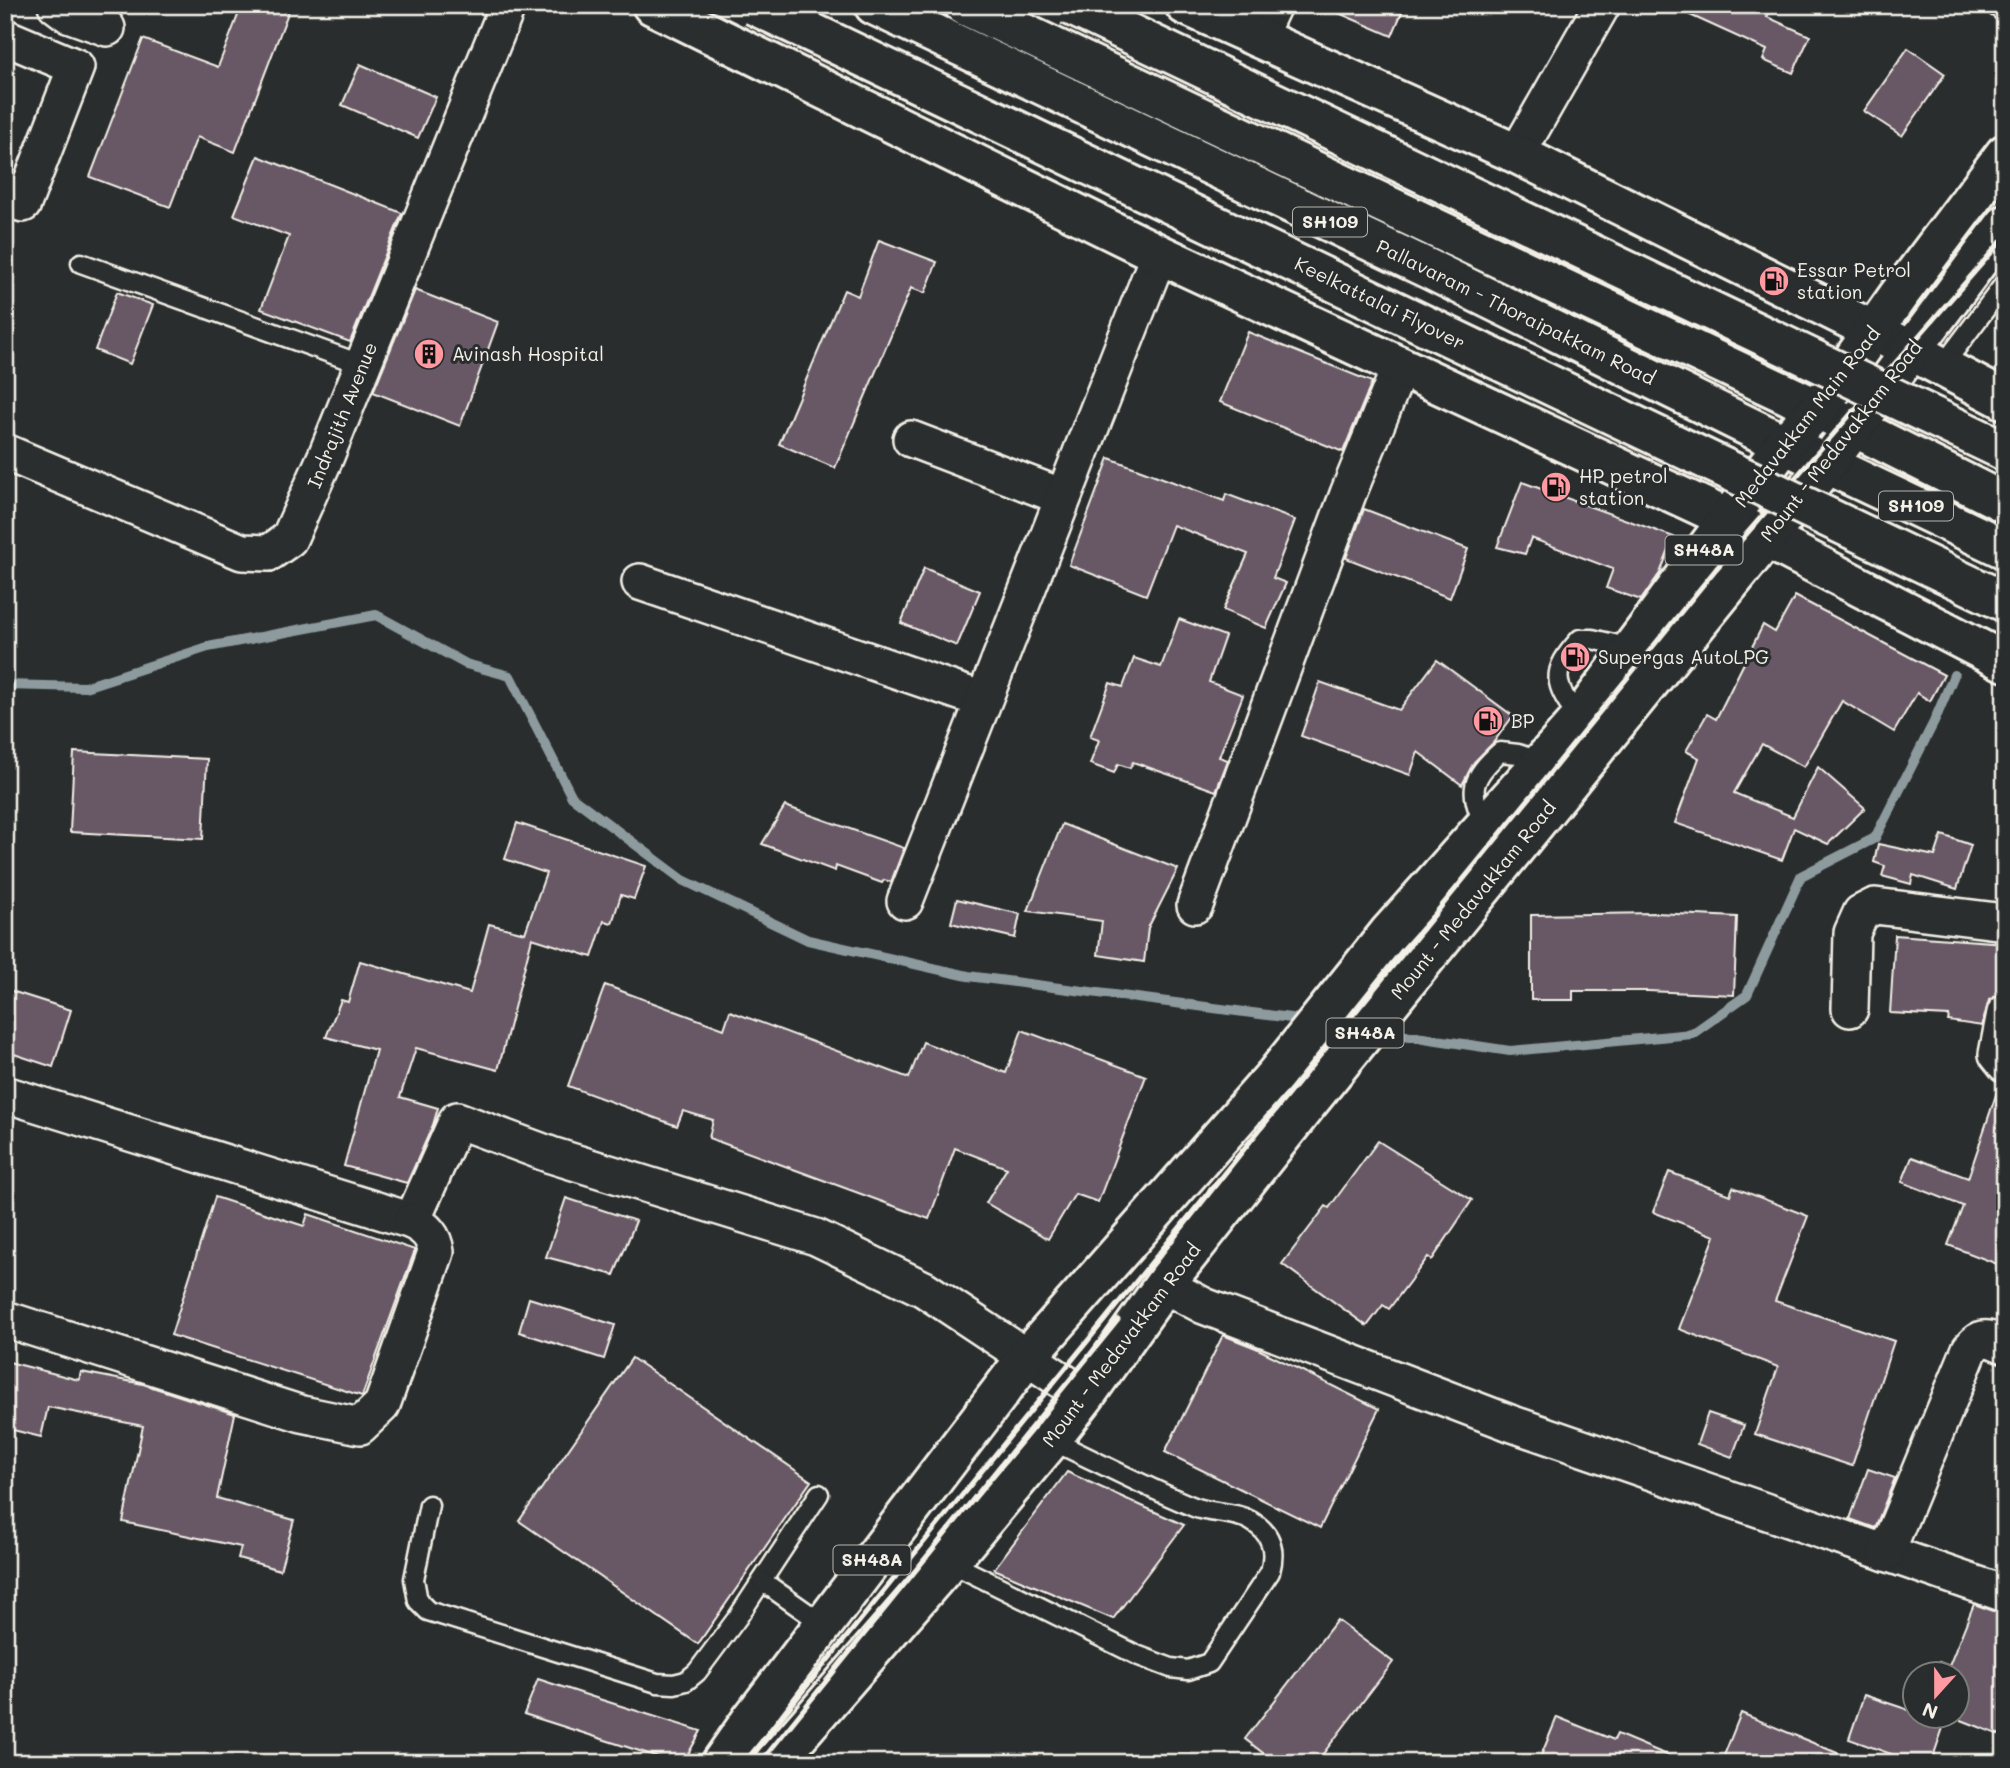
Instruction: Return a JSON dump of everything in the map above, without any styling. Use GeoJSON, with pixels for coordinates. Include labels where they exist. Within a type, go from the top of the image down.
{"type":"FeatureCollection","features":[{"type":"Feature","properties":{"kind":"main road"},"geometry":{"type":"LineString","coordinates":[[652,5],[1159,254],[1729,519],[2005,662]]}},
{"type":"Feature","properties":{"kind":"main road","name":"Keelkattalai Flyover"},"geometry":{"type":"LineString","coordinates":[[754,5],[2005,602]]}},
{"type":"Feature","properties":{"kind":"main road","name":"Pallavaram - Thoraipakkam Road"},"geometry":{"type":"LineString","coordinates":[[874,5],[1429,269],[1826,465],[2005,549]]}},
{"type":"Feature","properties":{"kind":"main road","name":"Pallavaram - Thoraipakkam Road"},"geometry":{"type":"LineString","coordinates":[[964,5],[1818,408],[2005,503]]}},
{"type":"Feature","properties":{"kind":"main road"},"geometry":{"type":"LineString","coordinates":[[1070,5],[2005,451]]}},
{"type":"Feature","properties":{"kind":"main road"},"geometry":{"type":"LineString","coordinates":[[1185,5],[1517,154],[1874,331],[2005,400]]}},
{"type":"Feature","properties":{"kind":"main road","name":"Medavakkam Main Road"},"geometry":{"type":"LineString","coordinates":[[1026,1358],[1276,1074],[1388,934],[1579,719],[1784,444],[1818,408],[2005,155]]}},
{"type":"Feature","properties":{"kind":"main road","name":"Mount - Medavakkam Road"},"geometry":{"type":"LineString","coordinates":[[774,1763],[1051,1440],[1086,1396],[1164,1284],[1855,428],[1926,360],[2005,225]]}},
{"type":"Feature","properties":{"kind":"main road","name":"SH48A"},"geometry":{"type":"LineString","coordinates":[[721,1763],[823,1624],[1026,1358]]}},
{"type":"Feature","properties":{"kind":"street"},"geometry":{"type":"LineString","coordinates":[[56,5],[68,14],[107,28]]}},
{"type":"Feature","properties":{"kind":"street","name":"Indrajith Avenue"},"geometry":{"type":"LineString","coordinates":[[5,452],[242,552],[269,553],[289,539],[326,456],[509,5]]}},
{"type":"Feature","properties":{"kind":"street"},"geometry":{"type":"LineString","coordinates":[[1257,39],[1273,5]]}},
{"type":"Feature","properties":{"kind":"street"},"geometry":{"type":"LineString","coordinates":[[1517,154],[1602,5]]}},
{"type":"Feature","properties":{"kind":"street"},"geometry":{"type":"LineString","coordinates":[[5,37],[76,67],[23,204],[5,198]]}},
{"type":"Feature","properties":{"kind":"street"},"geometry":{"type":"LineString","coordinates":[[905,901],[1159,254]]}},
{"type":"Feature","properties":{"kind":"street"},"geometry":{"type":"LineString","coordinates":[[1195,905],[1348,494],[1400,367]]}},
{"type":"Feature","properties":{"kind":"street"},"geometry":{"type":"LineString","coordinates":[[911,439],[1063,497]]}},
{"type":"Feature","properties":{"kind":"street"},"geometry":{"type":"LineString","coordinates":[[640,582],[983,700]]}},
{"type":"Feature","properties":{"kind":"street"},"geometry":{"type":"LineString","coordinates":[[1850,1009],[1852,933],[1861,914],[1874,906],[2005,922]]}},
{"type":"Feature","properties":{"kind":"street"},"geometry":{"type":"LineString","coordinates":[[2005,1013],[1997,1054],[2005,1064]]}},
{"type":"Feature","properties":{"kind":"street"},"geometry":{"type":"LineString","coordinates":[[5,1094],[412,1221],[429,1234],[435,1243],[436,1252],[382,1405],[360,1426],[302,1414],[5,1319]]}},
{"type":"Feature","properties":{"kind":"street"},"geometry":{"type":"LineString","coordinates":[[412,1221],[457,1121],[551,1155],[816,1237],[923,1289],[1086,1396]]}},
{"type":"Feature","properties":{"kind":"street"},"geometry":{"type":"LineString","coordinates":[[1164,1284],[1204,1306],[1510,1423],[2005,1594]]}},
{"type":"Feature","properties":{"kind":"street"},"geometry":{"type":"LineString","coordinates":[[1886,1553],[1970,1349],[1978,1340],[1987,1338],[2005,1345]]}},
{"type":"Feature","properties":{"kind":"lane"},"geometry":{"type":"LineString","coordinates":[[1994,5],[2005,13]]}},
{"type":"Feature","properties":{"kind":"lane"},"geometry":{"type":"LineString","coordinates":[[81,263],[363,365]]}},
{"type":"Feature","properties":{"kind":"lane"},"geometry":{"type":"LineString","coordinates":[[1926,360],[2005,283]]}},
{"type":"Feature","properties":{"kind":"lane"},"geometry":{"type":"LineString","coordinates":[[949,1562],[1149,1660],[1188,1671],[1209,1663],[1270,1572],[1275,1555],[1269,1537],[1252,1521],[1197,1508],[1051,1440]]}},
{"type":"Feature","properties":{"kind":"lane"},"geometry":{"type":"LineString","coordinates":[[429,1505],[414,1579],[418,1601],[428,1611],[657,1683],[674,1684],[686,1681],[697,1672],[738,1618],[819,1494]]}},
{"type":"Feature","properties":{"kind":"lane"},"geometry":{"type":"LineString","coordinates":[[762,1581],[823,1624]]}},
{"type":"Feature","properties":{"kind":"building"},"geometry":{"type":"Polygon","coordinates":[[[242,5],[291,5],[235,152],[197,137],[170,207],[90,177],[143,39],[218,67],[242,5]]]}},
{"type":"Feature","properties":{"kind":"building"},"geometry":{"type":"Polygon","coordinates":[[[1320,5],[1405,5],[1392,36],[1320,5]]]}},
{"type":"Feature","properties":{"kind":"building"},"geometry":{"type":"Polygon","coordinates":[[[1668,5],[1773,5],[1767,17],[1810,36],[1793,73],[1763,60],[1767,50],[1668,5]]]}},
{"type":"Feature","properties":{"kind":"building"},"geometry":{"type":"Polygon","coordinates":[[[1908,48],[1945,74],[1902,136],[1864,111],[1908,48]]]}},
{"type":"Feature","properties":{"kind":"building"},"geometry":{"type":"Polygon","coordinates":[[[360,64],[436,97],[418,138],[342,105],[360,64]]]}},
{"type":"Feature","properties":{"kind":"building"},"geometry":{"type":"Polygon","coordinates":[[[258,156],[402,213],[350,342],[261,309],[289,236],[234,215],[258,156]]]}},
{"type":"Feature","properties":{"kind":"building"},"geometry":{"type":"Polygon","coordinates":[[[879,240],[937,262],[925,293],[911,288],[835,468],[779,444],[844,290],[858,296],[879,240]]]}},
{"type":"Feature","properties":{"kind":"building","name":"Avinash Hospital"},"geometry":{"type":"Polygon","coordinates":[[[415,290],[498,322],[460,426],[373,392],[415,290]]]}},
{"type":"Feature","properties":{"kind":"building"},"geometry":{"type":"Polygon","coordinates":[[[117,292],[153,305],[130,364],[95,350],[117,292]]]}},
{"type":"Feature","properties":{"kind":"building"},"geometry":{"type":"Polygon","coordinates":[[[1248,332],[1372,382],[1343,452],[1220,402],[1248,332]]]}},
{"type":"Feature","properties":{"kind":"building"},"geometry":{"type":"Polygon","coordinates":[[[1109,458],[1224,501],[1226,494],[1295,520],[1273,578],[1286,583],[1266,628],[1223,610],[1248,554],[1173,525],[1146,595],[1069,565],[1109,458]]]}},
{"type":"Feature","properties":{"kind":"building"},"geometry":{"type":"Polygon","coordinates":[[[1522,482],[1674,537],[1660,573],[1641,600],[1606,588],[1613,569],[1531,538],[1525,554],[1497,547],[1522,482]]]}},
{"type":"Feature","properties":{"kind":"building"},"geometry":{"type":"Polygon","coordinates":[[[1364,509],[1468,549],[1450,598],[1346,558],[1364,509]]]}},
{"type":"Feature","properties":{"kind":"building"},"geometry":{"type":"Polygon","coordinates":[[[924,568],[980,591],[957,646],[901,623],[924,568]]]}},
{"type":"Feature","properties":{"kind":"building"},"geometry":{"type":"Polygon","coordinates":[[[1795,596],[1944,675],[1930,701],[1917,693],[1894,732],[1842,701],[1804,767],[1762,744],[1734,793],[1793,817],[1818,767],[1865,808],[1828,844],[1794,828],[1782,860],[1675,823],[1699,758],[1686,751],[1707,714],[1716,719],[1763,625],[1775,632],[1795,596]]]}},
{"type":"Feature","properties":{"kind":"building"},"geometry":{"type":"Polygon","coordinates":[[[1179,619],[1225,636],[1209,682],[1243,695],[1219,757],[1228,760],[1216,791],[1133,762],[1130,768],[1118,764],[1114,773],[1090,764],[1099,740],[1090,737],[1110,683],[1123,687],[1134,658],[1161,667],[1179,619]]]}},
{"type":"Feature","properties":{"kind":"building"},"geometry":{"type":"Polygon","coordinates":[[[1437,660],[1513,716],[1493,743],[1474,762],[1462,785],[1418,752],[1410,775],[1301,736],[1320,682],[1399,710],[1437,660]]]}},
{"type":"Feature","properties":{"kind":"building"},"geometry":{"type":"Polygon","coordinates":[[[74,752],[207,759],[203,839],[70,832],[74,752]]]}},
{"type":"Feature","properties":{"kind":"building"},"geometry":{"type":"Polygon","coordinates":[[[785,806],[904,848],[891,882],[884,880],[882,883],[836,866],[835,871],[762,844],[785,806]]]}},
{"type":"Feature","properties":{"kind":"building"},"geometry":{"type":"Polygon","coordinates":[[[517,823],[646,866],[634,899],[621,895],[612,923],[604,921],[592,957],[532,938],[498,1070],[416,1048],[400,1097],[438,1108],[407,1183],[344,1166],[376,1050],[326,1037],[341,1000],[348,1002],[360,961],[470,993],[489,924],[525,933],[546,873],[505,859],[517,823]]]}},
{"type":"Feature","properties":{"kind":"building"},"geometry":{"type":"Polygon","coordinates":[[[1062,824],[1178,869],[1148,928],[1144,962],[1098,955],[1102,921],[1028,911],[1062,824]]]}},
{"type":"Feature","properties":{"kind":"building"},"geometry":{"type":"Polygon","coordinates":[[[1942,835],[1971,845],[1957,889],[1913,875],[1911,884],[1882,876],[1885,866],[1874,862],[1878,844],[1935,856],[1942,835]]]}},
{"type":"Feature","properties":{"kind":"building"},"geometry":{"type":"Polygon","coordinates":[[[957,899],[1020,914],[1015,938],[951,923],[957,899]]]}},
{"type":"Feature","properties":{"kind":"building"},"geometry":{"type":"Polygon","coordinates":[[[1656,913],[1737,917],[1734,995],[1573,991],[1573,1000],[1531,1000],[1531,915],[1656,913]]]}},
{"type":"Feature","properties":{"kind":"building"},"geometry":{"type":"Polygon","coordinates":[[[1895,935],[2005,943],[1999,994],[1989,1000],[1982,1026],[1948,1021],[1949,1016],[1890,1013],[1895,935]]]}},
{"type":"Feature","properties":{"kind":"building"},"geometry":{"type":"Polygon","coordinates":[[[605,985],[724,1029],[730,1011],[909,1078],[923,1042],[1006,1073],[1022,1030],[1146,1076],[1098,1202],[1075,1194],[1048,1239],[986,1203],[1007,1168],[955,1148],[929,1219],[709,1138],[713,1120],[683,1111],[677,1126],[568,1086],[605,985]]]}},
{"type":"Feature","properties":{"kind":"building"},"geometry":{"type":"Polygon","coordinates":[[[5,989],[71,1010],[53,1067],[5,1051],[5,989]]]}},
{"type":"Feature","properties":{"kind":"building"},"geometry":{"type":"Polygon","coordinates":[[[2000,1083],[2005,1084],[2005,1267],[1948,1245],[1963,1206],[1902,1182],[1912,1157],[1968,1178],[2000,1083]]]}},
{"type":"Feature","properties":{"kind":"building"},"geometry":{"type":"Polygon","coordinates":[[[1378,1141],[1472,1200],[1432,1260],[1428,1257],[1389,1309],[1383,1305],[1367,1326],[1282,1264],[1326,1206],[1329,1208],[1378,1141]]]}},
{"type":"Feature","properties":{"kind":"building"},"geometry":{"type":"Polygon","coordinates":[[[1669,1172],[1730,1195],[1733,1187],[1808,1216],[1775,1301],[1894,1341],[1852,1466],[1755,1434],[1778,1367],[1679,1329],[1715,1236],[1653,1212],[1669,1172]]]}},
{"type":"Feature","properties":{"kind":"building"},"geometry":{"type":"Polygon","coordinates":[[[215,1197],[304,1226],[308,1214],[415,1250],[362,1396],[171,1335],[215,1197]]]}},
{"type":"Feature","properties":{"kind":"building"},"geometry":{"type":"Polygon","coordinates":[[[566,1198],[636,1221],[614,1275],[546,1257],[566,1198]]]}},
{"type":"Feature","properties":{"kind":"building"},"geometry":{"type":"Polygon","coordinates":[[[529,1298],[615,1325],[604,1359],[519,1332],[529,1298]]]}},
{"type":"Feature","properties":{"kind":"building"},"geometry":{"type":"Polygon","coordinates":[[[1223,1335],[1256,1348],[1379,1409],[1320,1528],[1165,1452],[1223,1335]]]}},
{"type":"Feature","properties":{"kind":"building"},"geometry":{"type":"Polygon","coordinates":[[[632,1358],[811,1481],[698,1644],[519,1521],[632,1358]]]}},
{"type":"Feature","properties":{"kind":"building"},"geometry":{"type":"Polygon","coordinates":[[[5,1361],[79,1380],[81,1372],[143,1384],[235,1414],[217,1498],[294,1520],[280,1570],[238,1558],[241,1547],[123,1522],[143,1426],[48,1407],[41,1437],[5,1428],[5,1361]]]}},
{"type":"Feature","properties":{"kind":"building"},"geometry":{"type":"Polygon","coordinates":[[[1708,1413],[1744,1425],[1732,1457],[1697,1444],[1708,1413]]]}},
{"type":"Feature","properties":{"kind":"building"},"geometry":{"type":"Polygon","coordinates":[[[1868,1469],[1895,1478],[1875,1528],[1850,1519],[1868,1469]]]}},
{"type":"Feature","properties":{"kind":"building"},"geometry":{"type":"Polygon","coordinates":[[[1067,1472],[1184,1525],[1113,1619],[994,1569],[1067,1472]]]}},
{"type":"Feature","properties":{"kind":"building"},"geometry":{"type":"Polygon","coordinates":[[[1974,1604],[2005,1615],[2005,1737],[1972,1724],[1972,1660],[1951,1660],[1974,1604]]]}},
{"type":"Feature","properties":{"kind":"building"},"geometry":{"type":"Polygon","coordinates":[[[1337,1620],[1393,1662],[1316,1763],[1276,1763],[1245,1739],[1337,1620]]]}},
{"type":"Feature","properties":{"kind":"building"},"geometry":{"type":"Polygon","coordinates":[[[538,1679],[701,1731],[683,1763],[677,1763],[524,1714],[538,1679]]]}},
{"type":"Feature","properties":{"kind":"building"},"geometry":{"type":"Polygon","coordinates":[[[1864,1695],[1902,1708],[1902,1730],[1942,1730],[1931,1763],[1916,1763],[1849,1739],[1864,1695]]]}},
{"type":"Feature","properties":{"kind":"building"},"geometry":{"type":"Polygon","coordinates":[[[1741,1713],[1859,1762],[1859,1763],[1721,1763],[1741,1713]]]}},
{"type":"Feature","properties":{"kind":"building"},"geometry":{"type":"Polygon","coordinates":[[[1557,1717],[1614,1740],[1617,1734],[1686,1763],[1538,1763],[1557,1717]]]}},
{"type":"Feature","properties":{"kind":"waterway"},"geometry":{"type":"LineString","coordinates":[[5,685],[85,687],[208,647],[376,615],[466,664],[510,676],[572,797],[683,880],[808,940],[968,976],[1306,1020]]}},
{"type":"Feature","properties":{"kind":"waterway"},"geometry":{"type":"LineString","coordinates":[[1377,1031],[1510,1051],[1692,1034],[1747,995],[1801,876],[1875,838],[1934,722],[1954,675]]}},
{"type":"Feature","properties":{"kind":"railway"},"geometry":{"type":"LineString","coordinates":[[744,1763],[1716,569],[2005,237]]}},
{"type":"Feature","properties":{"kind":"railway"},"geometry":{"type":"LineString","coordinates":[[760,1763],[1118,1320]]}},
{"type":"Feature","properties":{"kind":"place","name":"Essar Petrol station"},"geometry":{"type":"Point","coordinates":[1774,281]}},
{"type":"Feature","properties":{"kind":"place","name":"Avinash Hospital"},"geometry":{"type":"Point","coordinates":[429,354]}},
{"type":"Feature","properties":{"kind":"place","name":"HP petrol station"},"geometry":{"type":"Point","coordinates":[1556,487]}},
{"type":"Feature","properties":{"kind":"place","name":"Supergas AutoLPG"},"geometry":{"type":"Point","coordinates":[1575,657]}},
{"type":"Feature","properties":{"kind":"place","name":"BP"},"geometry":{"type":"Point","coordinates":[1488,721]}}]}
